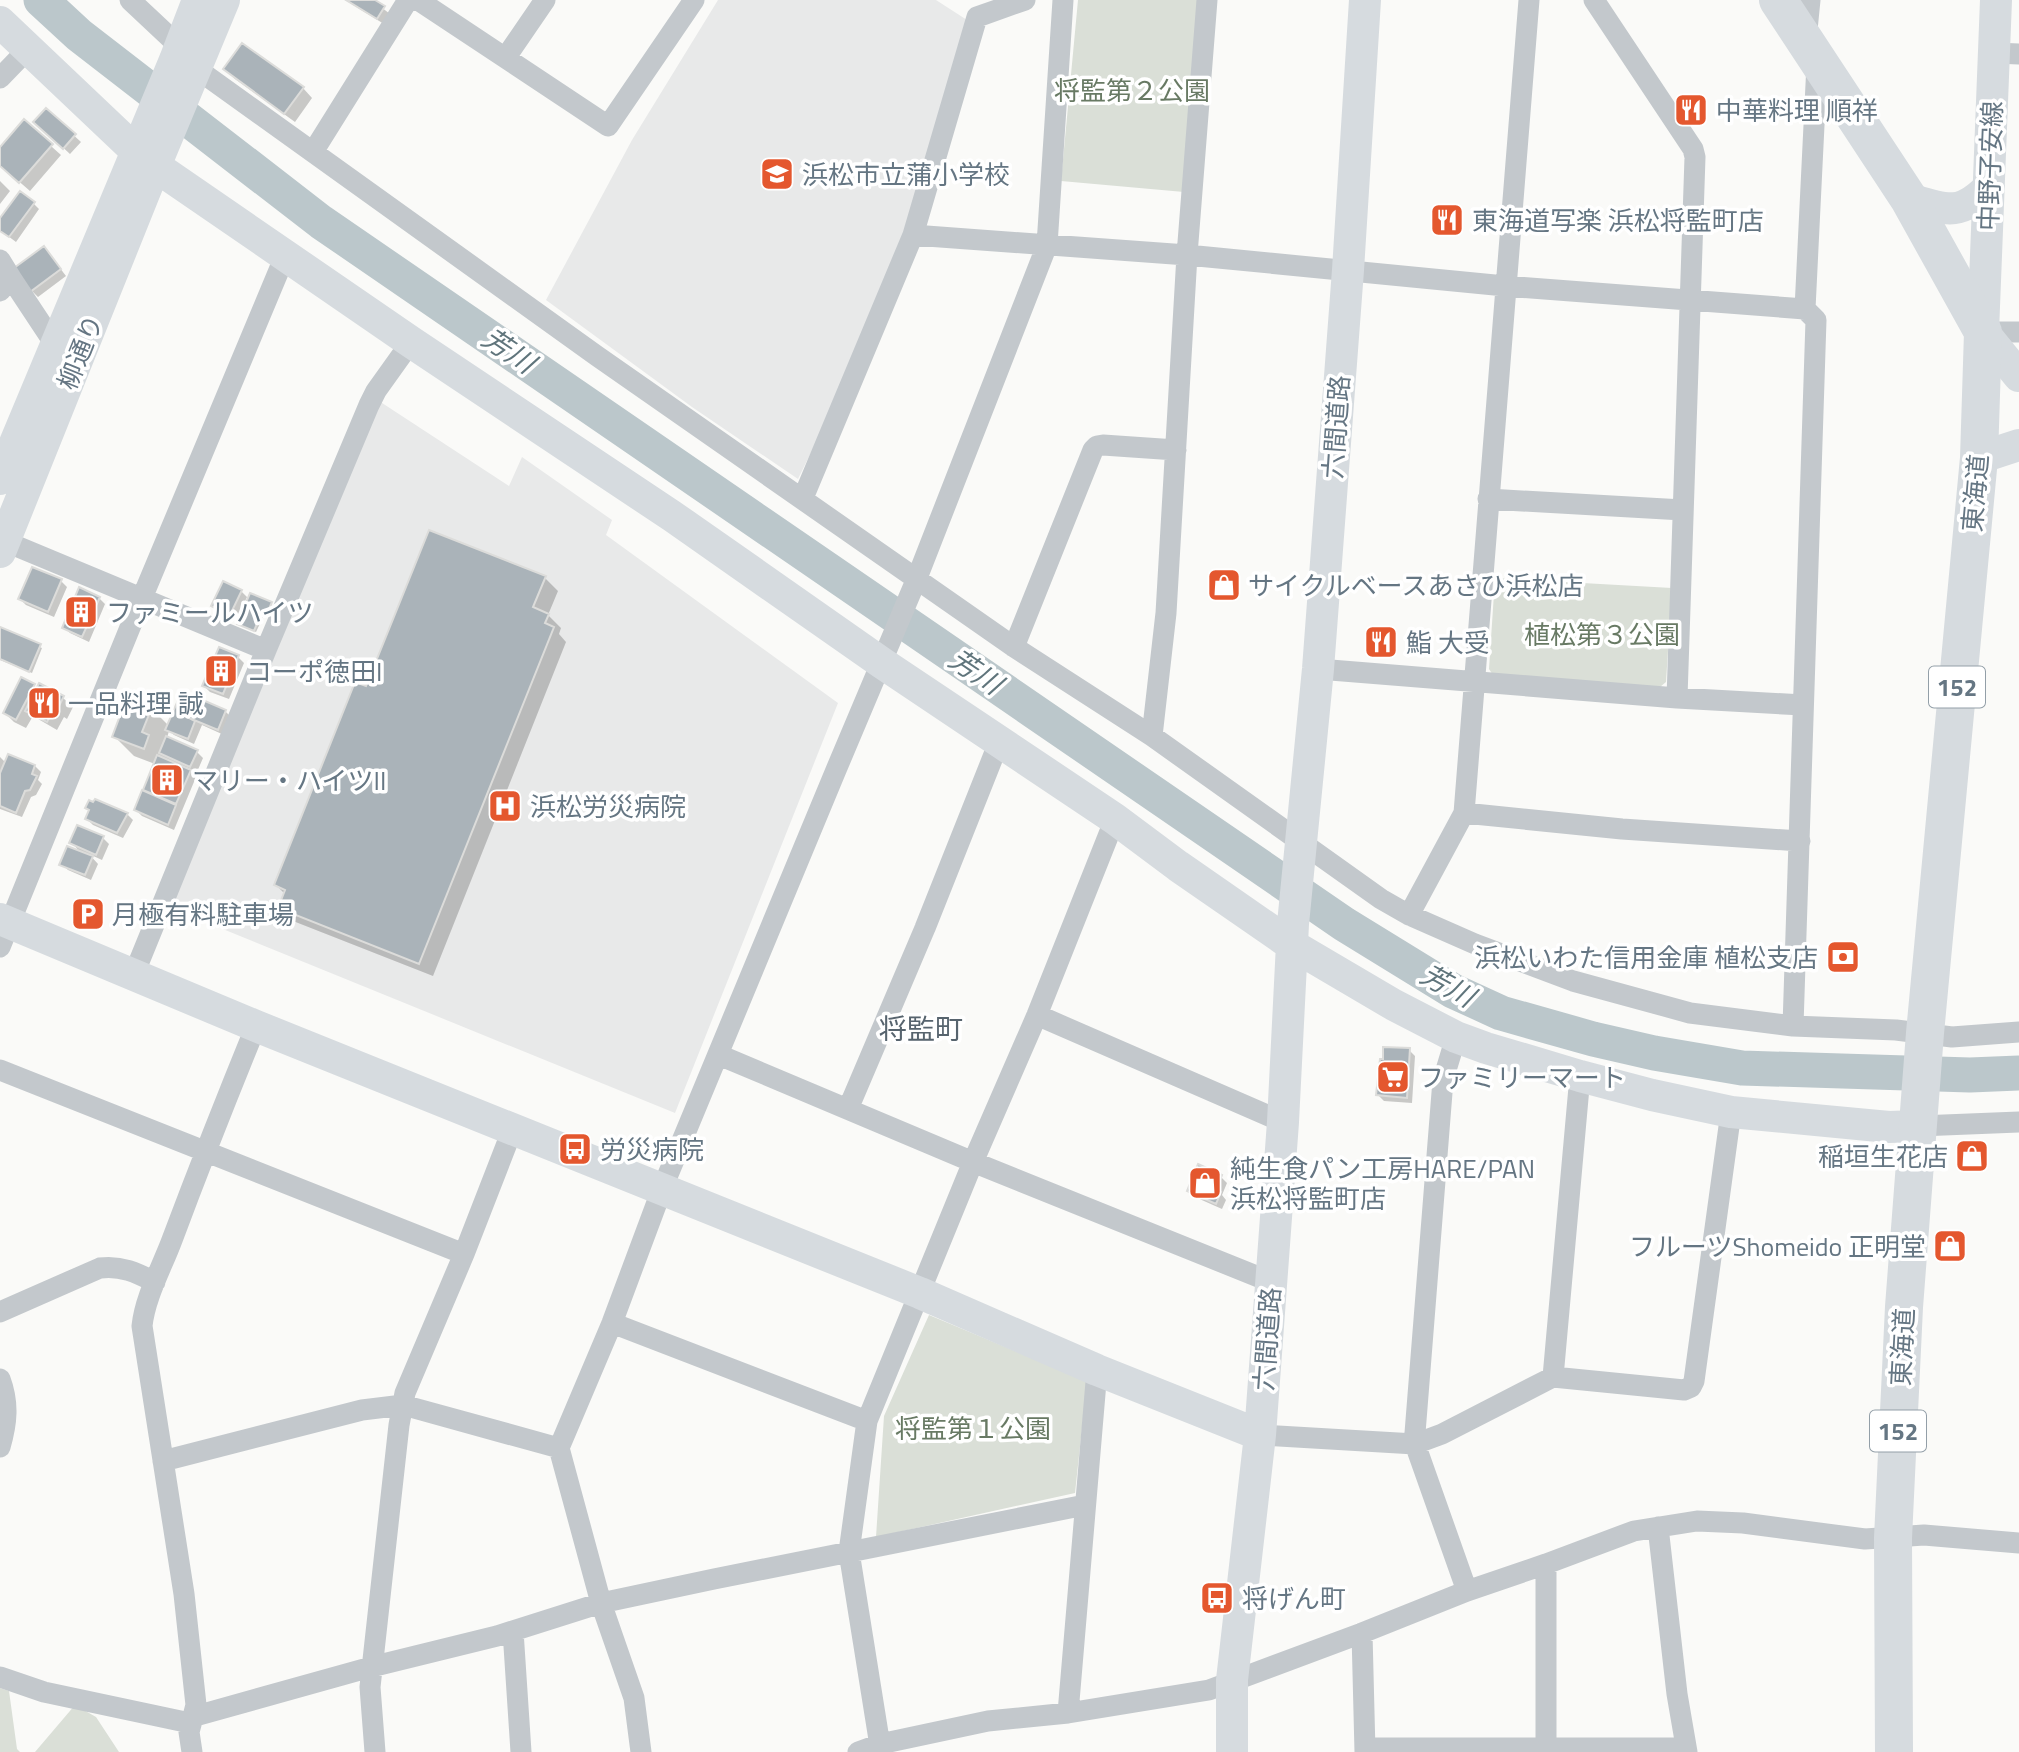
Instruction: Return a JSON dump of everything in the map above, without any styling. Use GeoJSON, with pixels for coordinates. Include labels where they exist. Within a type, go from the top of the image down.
{"type":"FeatureCollection","features":[{"type":"Feature","properties":{"kind":"highway"},"geometry":{"type":"LineString","coordinates":[[1778,0],[1909,199],[2001,332]]}},
{"type":"Feature","properties":{"kind":"highway","name":"東海道"},"geometry":{"type":"LineString","coordinates":[[1925,1037],[1979,457],[2001,332]]}},
{"type":"Feature","properties":{"kind":"highway","name":"152"},"geometry":{"type":"LineString","coordinates":[[1919,1118],[1925,1037]]}},
{"type":"Feature","properties":{"kind":"highway","name":"東海道"},"geometry":{"type":"LineString","coordinates":[[1894,1752],[1893,1538],[1904,1307],[1919,1118]]}},
{"type":"Feature","properties":{"kind":"street"},"geometry":{"type":"LineString","coordinates":[[130,0],[186,63],[609,364],[803,498],[916,582],[1152,736],[1266,815],[1301,848],[1409,915],[1475,944],[1573,981],[1690,1013],[1793,1026],[1925,1037],[2019,1032]]}},
{"type":"Feature","properties":{"kind":"street"},"geometry":{"type":"LineString","coordinates":[[186,63],[198,0]]}},
{"type":"Feature","properties":{"kind":"street"},"geometry":{"type":"LineString","coordinates":[[148,151],[186,63],[225,0]]}},
{"type":"Feature","properties":{"kind":"street"},"geometry":{"type":"LineString","coordinates":[[313,152],[408,0]]}},
{"type":"Feature","properties":{"kind":"street"},"geometry":{"type":"LineString","coordinates":[[418,0],[608,126],[694,0]]}},
{"type":"Feature","properties":{"kind":"street"},"geometry":{"type":"LineString","coordinates":[[506,57],[545,0]]}},
{"type":"Feature","properties":{"kind":"street"},"geometry":{"type":"LineString","coordinates":[[803,498],[913,235],[977,17],[1025,0]]}},
{"type":"Feature","properties":{"kind":"street"},"geometry":{"type":"LineString","coordinates":[[641,1752],[634,1698],[601,1603],[559,1448],[612,1323],[662,1189],[916,582],[1047,245],[1063,0]]}},
{"type":"Feature","properties":{"kind":"street"},"geometry":{"type":"LineString","coordinates":[[1152,736],[1166,613],[1187,255],[1207,0]]}},
{"type":"Feature","properties":{"kind":"street","name":"六間道路"},"geometry":{"type":"LineString","coordinates":[[1232,1752],[1232,1680],[1260,1435],[1283,1122],[1293,934],[1318,669],[1365,0]]}},
{"type":"Feature","properties":{"kind":"street"},"geometry":{"type":"LineString","coordinates":[[1409,915],[1464,813],[1529,0]]}},
{"type":"Feature","properties":{"kind":"street"},"geometry":{"type":"LineString","coordinates":[[1594,0],[1696,157],[1676,698]]}},
{"type":"Feature","properties":{"kind":"street"},"geometry":{"type":"LineString","coordinates":[[1805,309],[1812,52],[1810,0]]}},
{"type":"Feature","properties":{"kind":"street","name":"中野子安線"},"geometry":{"type":"LineString","coordinates":[[1996,0],[2007,54],[1989,187],[2001,332]]}},
{"type":"Feature","properties":{"kind":"street"},"geometry":{"type":"LineString","coordinates":[[0,22],[148,151],[285,256],[884,657],[999,743],[1115,819],[1178,866],[1293,934],[1394,1005],[1456,1037],[1580,1076],[1731,1112],[1889,1127],[1919,1118],[2019,1122]]}},
{"type":"Feature","properties":{"kind":"street"},"geometry":{"type":"LineString","coordinates":[[0,78],[29,48]]}},
{"type":"Feature","properties":{"kind":"street","name":"柳通り"},"geometry":{"type":"LineString","coordinates":[[0,479],[56,346],[148,151]]}},
{"type":"Feature","properties":{"kind":"street","name":"柳通り"},"geometry":{"type":"LineString","coordinates":[[2,546],[148,151]]}},
{"type":"Feature","properties":{"kind":"street"},"geometry":{"type":"LineString","coordinates":[[1909,199],[1941,209],[1958,208],[1975,202],[1989,187]]}},
{"type":"Feature","properties":{"kind":"street"},"geometry":{"type":"LineString","coordinates":[[913,235],[1187,255],[1505,286],[1805,309],[1816,320],[1793,1026]]}},
{"type":"Feature","properties":{"kind":"street"},"geometry":{"type":"LineString","coordinates":[[285,256],[3,930],[134,974],[256,1026],[920,1293],[1097,1370],[1260,1435],[1415,1444],[1442,1434],[1553,1377],[1684,1390],[1691,1387],[1694,1381],[1731,1112]]}},
{"type":"Feature","properties":{"kind":"street"},"geometry":{"type":"LineString","coordinates":[[4,276],[56,346]]}},
{"type":"Feature","properties":{"kind":"street"},"geometry":{"type":"LineString","coordinates":[[2001,332],[2019,368]]}},
{"type":"Feature","properties":{"kind":"street"},"geometry":{"type":"LineString","coordinates":[[2001,332],[2019,376]]}},
{"type":"Feature","properties":{"kind":"street"},"geometry":{"type":"LineString","coordinates":[[134,974],[369,405],[411,342]]}},
{"type":"Feature","properties":{"kind":"street"},"geometry":{"type":"LineString","coordinates":[[1014,647],[1093,450],[1103,445],[1175,450]]}},
{"type":"Feature","properties":{"kind":"street"},"geometry":{"type":"LineString","coordinates":[[1979,457],[2019,445]]}},
{"type":"Feature","properties":{"kind":"street"},"geometry":{"type":"LineString","coordinates":[[1488,499],[1683,510]]}},
{"type":"Feature","properties":{"kind":"street"},"geometry":{"type":"LineString","coordinates":[[2,546],[142,598],[266,650]]}},
{"type":"Feature","properties":{"kind":"street"},"geometry":{"type":"LineString","coordinates":[[1318,669],[1676,698],[1803,705]]}},
{"type":"Feature","properties":{"kind":"street"},"geometry":{"type":"LineString","coordinates":[[848,1109],[925,928],[999,743]]}},
{"type":"Feature","properties":{"kind":"street"},"geometry":{"type":"LineString","coordinates":[[1464,813],[1622,829],[1800,841]]}},
{"type":"Feature","properties":{"kind":"street"},"geometry":{"type":"LineString","coordinates":[[880,1748],[849,1552],[867,1420],[973,1162],[1037,1015],[1115,819]]}},
{"type":"Feature","properties":{"kind":"street"},"geometry":{"type":"LineString","coordinates":[[1037,1015],[1283,1122]]}},
{"type":"Feature","properties":{"kind":"street"},"geometry":{"type":"LineString","coordinates":[[192,1752],[189,1732],[196,1705],[184,1594],[142,1326],[155,1282],[256,1026]]}},
{"type":"Feature","properties":{"kind":"street"},"geometry":{"type":"LineString","coordinates":[[1456,1037],[1443,1080],[1415,1444],[1467,1591]]}},
{"type":"Feature","properties":{"kind":"street"},"geometry":{"type":"LineString","coordinates":[[719,1055],[973,1162],[1271,1282]]}},
{"type":"Feature","properties":{"kind":"street"},"geometry":{"type":"LineString","coordinates":[[0,1070],[464,1254]]}},
{"type":"Feature","properties":{"kind":"street"},"geometry":{"type":"LineString","coordinates":[[1553,1377],[1580,1076]]}},
{"type":"Feature","properties":{"kind":"street"},"geometry":{"type":"LineString","coordinates":[[375,1752],[369,1686],[399,1424],[405,1393],[464,1254],[513,1128]]}},
{"type":"Feature","properties":{"kind":"street"},"geometry":{"type":"LineString","coordinates":[[0,1312],[100,1268],[123,1268],[155,1282]]}},
{"type":"Feature","properties":{"kind":"street"},"geometry":{"type":"LineString","coordinates":[[612,1323],[867,1420]]}},
{"type":"Feature","properties":{"kind":"street"},"geometry":{"type":"LineString","coordinates":[[1068,1713],[1097,1370]]}},
{"type":"Feature","properties":{"kind":"street"},"geometry":{"type":"LineString","coordinates":[[0,1379],[6,1393],[7,1415],[0,1447]]}},
{"type":"Feature","properties":{"kind":"street"},"geometry":{"type":"LineString","coordinates":[[163,1461],[362,1410],[403,1405],[559,1448]]}},
{"type":"Feature","properties":{"kind":"street"},"geometry":{"type":"LineString","coordinates":[[0,1677],[44,1692],[191,1720],[372,1667],[513,1631],[601,1603],[1085,1505]]}},
{"type":"Feature","properties":{"kind":"street"},"geometry":{"type":"LineString","coordinates":[[858,1752],[988,1721],[1068,1713],[1209,1690],[1467,1591],[1634,1531],[1697,1521],[1742,1523],[1865,1539],[1924,1535],[2019,1543]]}},
{"type":"Feature","properties":{"kind":"street"},"geometry":{"type":"LineString","coordinates":[[1362,1633],[1365,1750],[1687,1750],[1677,1694],[1658,1527]]}},
{"type":"Feature","properties":{"kind":"street"},"geometry":{"type":"LineString","coordinates":[[1546,1564],[1546,1750]]}},
{"type":"Feature","properties":{"kind":"street"},"geometry":{"type":"LineString","coordinates":[[513,1631],[521,1752]]}},
{"type":"Feature","properties":{"kind":"shaded area"},"geometry":{"type":"Polygon","coordinates":[[[718,0],[936,0],[967,20],[897,260],[860,352],[798,479],[692,407],[546,300],[632,140],[718,0]]]}},
{"type":"Feature","properties":{"kind":"shaded area","name":"浜松労災病院"},"geometry":{"type":"Polygon","coordinates":[[[379,401],[509,486],[522,457],[612,520],[606,535],[838,703],[675,1113],[171,908],[379,401]]]}},
{"type":"Feature","properties":{"kind":"green space","name":"将監第２公園"},"geometry":{"type":"Polygon","coordinates":[[[1078,0],[1202,0],[1184,192],[1061,181],[1078,0]]]}},
{"type":"Feature","properties":{"kind":"green space","name":"植松第３公園"},"geometry":{"type":"Polygon","coordinates":[[[1495,578],[1672,588],[1666,682],[1660,687],[1495,678],[1489,669],[1495,578]]]}},
{"type":"Feature","properties":{"kind":"green space","name":"将監第１公園"},"geometry":{"type":"Polygon","coordinates":[[[929,1315],[1087,1381],[1075,1493],[876,1537],[884,1416],[929,1315]]]}},
{"type":"Feature","properties":{"kind":"green space"},"geometry":{"type":"Polygon","coordinates":[[[0,1688],[9,1691],[17,1749],[20,1752],[0,1752],[0,1688]]]}},
{"type":"Feature","properties":{"kind":"green space"},"geometry":{"type":"Polygon","coordinates":[[[75,1705],[96,1717],[119,1752],[35,1752],[75,1705]]]}},
{"type":"Feature","properties":{"kind":"building"},"geometry":{"type":"Polygon","coordinates":[[[346,0],[375,0],[385,6],[377,19],[346,0]]]}},
{"type":"Feature","properties":{"kind":"building"},"geometry":{"type":"Polygon","coordinates":[[[242,43],[304,87],[284,114],[223,69],[242,43]]]}},
{"type":"Feature","properties":{"kind":"building"},"geometry":{"type":"Polygon","coordinates":[[[46,108],[76,134],[63,149],[33,122],[46,108]]]}},
{"type":"Feature","properties":{"kind":"building"},"geometry":{"type":"Polygon","coordinates":[[[24,119],[53,144],[19,183],[0,166],[0,147],[24,119]]]}},
{"type":"Feature","properties":{"kind":"building"},"geometry":{"type":"Polygon","coordinates":[[[20,191],[35,202],[9,237],[0,231],[0,218],[20,191]]]}},
{"type":"Feature","properties":{"kind":"building"},"geometry":{"type":"Polygon","coordinates":[[[44,246],[61,269],[30,292],[14,268],[44,246]]]}},
{"type":"Feature","properties":{"kind":"building"},"geometry":{"type":"Polygon","coordinates":[[[429,530],[546,576],[533,607],[549,614],[545,623],[554,627],[419,964],[278,908],[285,890],[274,885],[355,682],[366,686],[429,530]]]}},
{"type":"Feature","properties":{"kind":"building"},"geometry":{"type":"Polygon","coordinates":[[[32,567],[62,579],[48,612],[18,599],[32,567]]]}},
{"type":"Feature","properties":{"kind":"building"},"geometry":{"type":"Polygon","coordinates":[[[223,581],[242,590],[230,615],[211,606],[223,581]]]}},
{"type":"Feature","properties":{"kind":"building","name":"ファミールハイツ"},"geometry":{"type":"Polygon","coordinates":[[[79,587],[100,597],[82,637],[62,628],[79,587]]]}},
{"type":"Feature","properties":{"kind":"building"},"geometry":{"type":"Polygon","coordinates":[[[250,593],[272,602],[266,616],[261,614],[254,631],[237,624],[250,593]]]}},
{"type":"Feature","properties":{"kind":"building"},"geometry":{"type":"Polygon","coordinates":[[[0,627],[41,644],[29,672],[0,659],[0,627]]]}},
{"type":"Feature","properties":{"kind":"building","name":"コーポ徳田I"},"geometry":{"type":"Polygon","coordinates":[[[219,647],[239,655],[223,694],[202,686],[219,647]]]}},
{"type":"Feature","properties":{"kind":"building"},"geometry":{"type":"Polygon","coordinates":[[[21,677],[35,684],[16,720],[3,713],[21,677]]]}},
{"type":"Feature","properties":{"kind":"building"},"geometry":{"type":"Polygon","coordinates":[[[39,683],[64,696],[47,722],[25,711],[39,683]]]}},
{"type":"Feature","properties":{"kind":"building"},"geometry":{"type":"Polygon","coordinates":[[[182,691],[197,698],[189,718],[195,721],[188,739],[165,730],[182,691]]]}},
{"type":"Feature","properties":{"kind":"building"},"geometry":{"type":"Polygon","coordinates":[[[127,697],[152,707],[142,732],[149,735],[144,749],[112,737],[127,697]]]}},
{"type":"Feature","properties":{"kind":"building"},"geometry":{"type":"Polygon","coordinates":[[[198,698],[226,710],[218,730],[189,718],[198,698]]]}},
{"type":"Feature","properties":{"kind":"building"},"geometry":{"type":"Polygon","coordinates":[[[166,736],[198,750],[190,767],[159,753],[166,736]]]}},
{"type":"Feature","properties":{"kind":"building"},"geometry":{"type":"Polygon","coordinates":[[[8,754],[35,765],[32,774],[37,776],[30,790],[25,791],[16,813],[0,806],[0,773],[8,754]]]}},
{"type":"Feature","properties":{"kind":"building","name":"マリー・ハイツII"},"geometry":{"type":"Polygon","coordinates":[[[157,755],[191,770],[176,804],[143,790],[157,755]]]}},
{"type":"Feature","properties":{"kind":"building"},"geometry":{"type":"Polygon","coordinates":[[[142,790],[176,805],[168,825],[134,810],[142,790]]]}},
{"type":"Feature","properties":{"kind":"building"},"geometry":{"type":"Polygon","coordinates":[[[95,799],[128,813],[117,833],[85,819],[89,810],[85,808],[89,800],[93,802],[95,799]]]}},
{"type":"Feature","properties":{"kind":"building"},"geometry":{"type":"Polygon","coordinates":[[[77,825],[104,836],[96,855],[69,843],[77,825]]]}},
{"type":"Feature","properties":{"kind":"building"},"geometry":{"type":"Polygon","coordinates":[[[67,846],[93,856],[85,875],[59,865],[67,846]]]}},
{"type":"Feature","properties":{"kind":"building","name":"ファミリーマート"},"geometry":{"type":"Polygon","coordinates":[[[1383,1047],[1410,1048],[1407,1098],[1376,1095],[1383,1047]]]}},
{"type":"Feature","properties":{"kind":"building","name":"純生食パン工房HARE/PAN 浜松将監町店"},"geometry":{"type":"Polygon","coordinates":[[[1198,1164],[1222,1175],[1216,1190],[1221,1192],[1216,1204],[1187,1191],[1198,1164]]]}},
{"type":"Feature","properties":{"kind":"waterway","name":"芳川"},"geometry":{"type":"LineString","coordinates":[[41,0],[79,35],[321,222],[1344,924],[1453,991],[1501,1013],[1593,1039],[1742,1068],[1970,1075],[2019,1073]]}},
{"type":"Feature","properties":{"kind":"place","name":"中華料理 順祥"},"geometry":{"type":"Point","coordinates":[1691,110]}},
{"type":"Feature","properties":{"kind":"place","name":"浜松市立蒲小学校"},"geometry":{"type":"Point","coordinates":[777,174]}},
{"type":"Feature","properties":{"kind":"place","name":"東海道写楽 浜松将監町店"},"geometry":{"type":"Point","coordinates":[1447,220]}},
{"type":"Feature","properties":{"kind":"place","name":"サイクルベースあさひ浜松店"},"geometry":{"type":"Point","coordinates":[1224,585]}},
{"type":"Feature","properties":{"kind":"place","name":"ファミールハイツ"},"geometry":{"type":"Point","coordinates":[81,612]}},
{"type":"Feature","properties":{"kind":"place","name":"鮨 大受"},"geometry":{"type":"Point","coordinates":[1381,642]}},
{"type":"Feature","properties":{"kind":"place","name":"コーポ徳田I"},"geometry":{"type":"Point","coordinates":[221,671]}},
{"type":"Feature","properties":{"kind":"place","name":"一品料理 誠"},"geometry":{"type":"Point","coordinates":[44,703]}},
{"type":"Feature","properties":{"kind":"place","name":"マリー・ハイツII"},"geometry":{"type":"Point","coordinates":[167,780]}},
{"type":"Feature","properties":{"kind":"place","name":"浜松労災病院"},"geometry":{"type":"Point","coordinates":[505,806]}},
{"type":"Feature","properties":{"kind":"place","name":"月極有料駐車場"},"geometry":{"type":"Point","coordinates":[88,914]}},
{"type":"Feature","properties":{"kind":"place","name":"浜松いわた信用金庫 植松支店"},"geometry":{"type":"Point","coordinates":[1843,957]}},
{"type":"Feature","properties":{"kind":"place","name":"ファミリーマート"},"geometry":{"type":"Point","coordinates":[1393,1077]}},
{"type":"Feature","properties":{"kind":"place","name":"労災病院"},"geometry":{"type":"Point","coordinates":[575,1149]}},
{"type":"Feature","properties":{"kind":"place","name":"稲垣生花店"},"geometry":{"type":"Point","coordinates":[1972,1156]}},
{"type":"Feature","properties":{"kind":"place","name":"純生食パン工房HARE/PAN 浜松将監町店"},"geometry":{"type":"Point","coordinates":[1205,1183]}},
{"type":"Feature","properties":{"kind":"place","name":"フルーツShomeido 正明堂"},"geometry":{"type":"Point","coordinates":[1950,1246]}},
{"type":"Feature","properties":{"kind":"place","name":"将げん町"},"geometry":{"type":"Point","coordinates":[1217,1598]}},
{"type":"Feature","properties":{"kind":"district","name":"将監町"},"geometry":{"type":"Point","coordinates":[921,1028]}}]}
